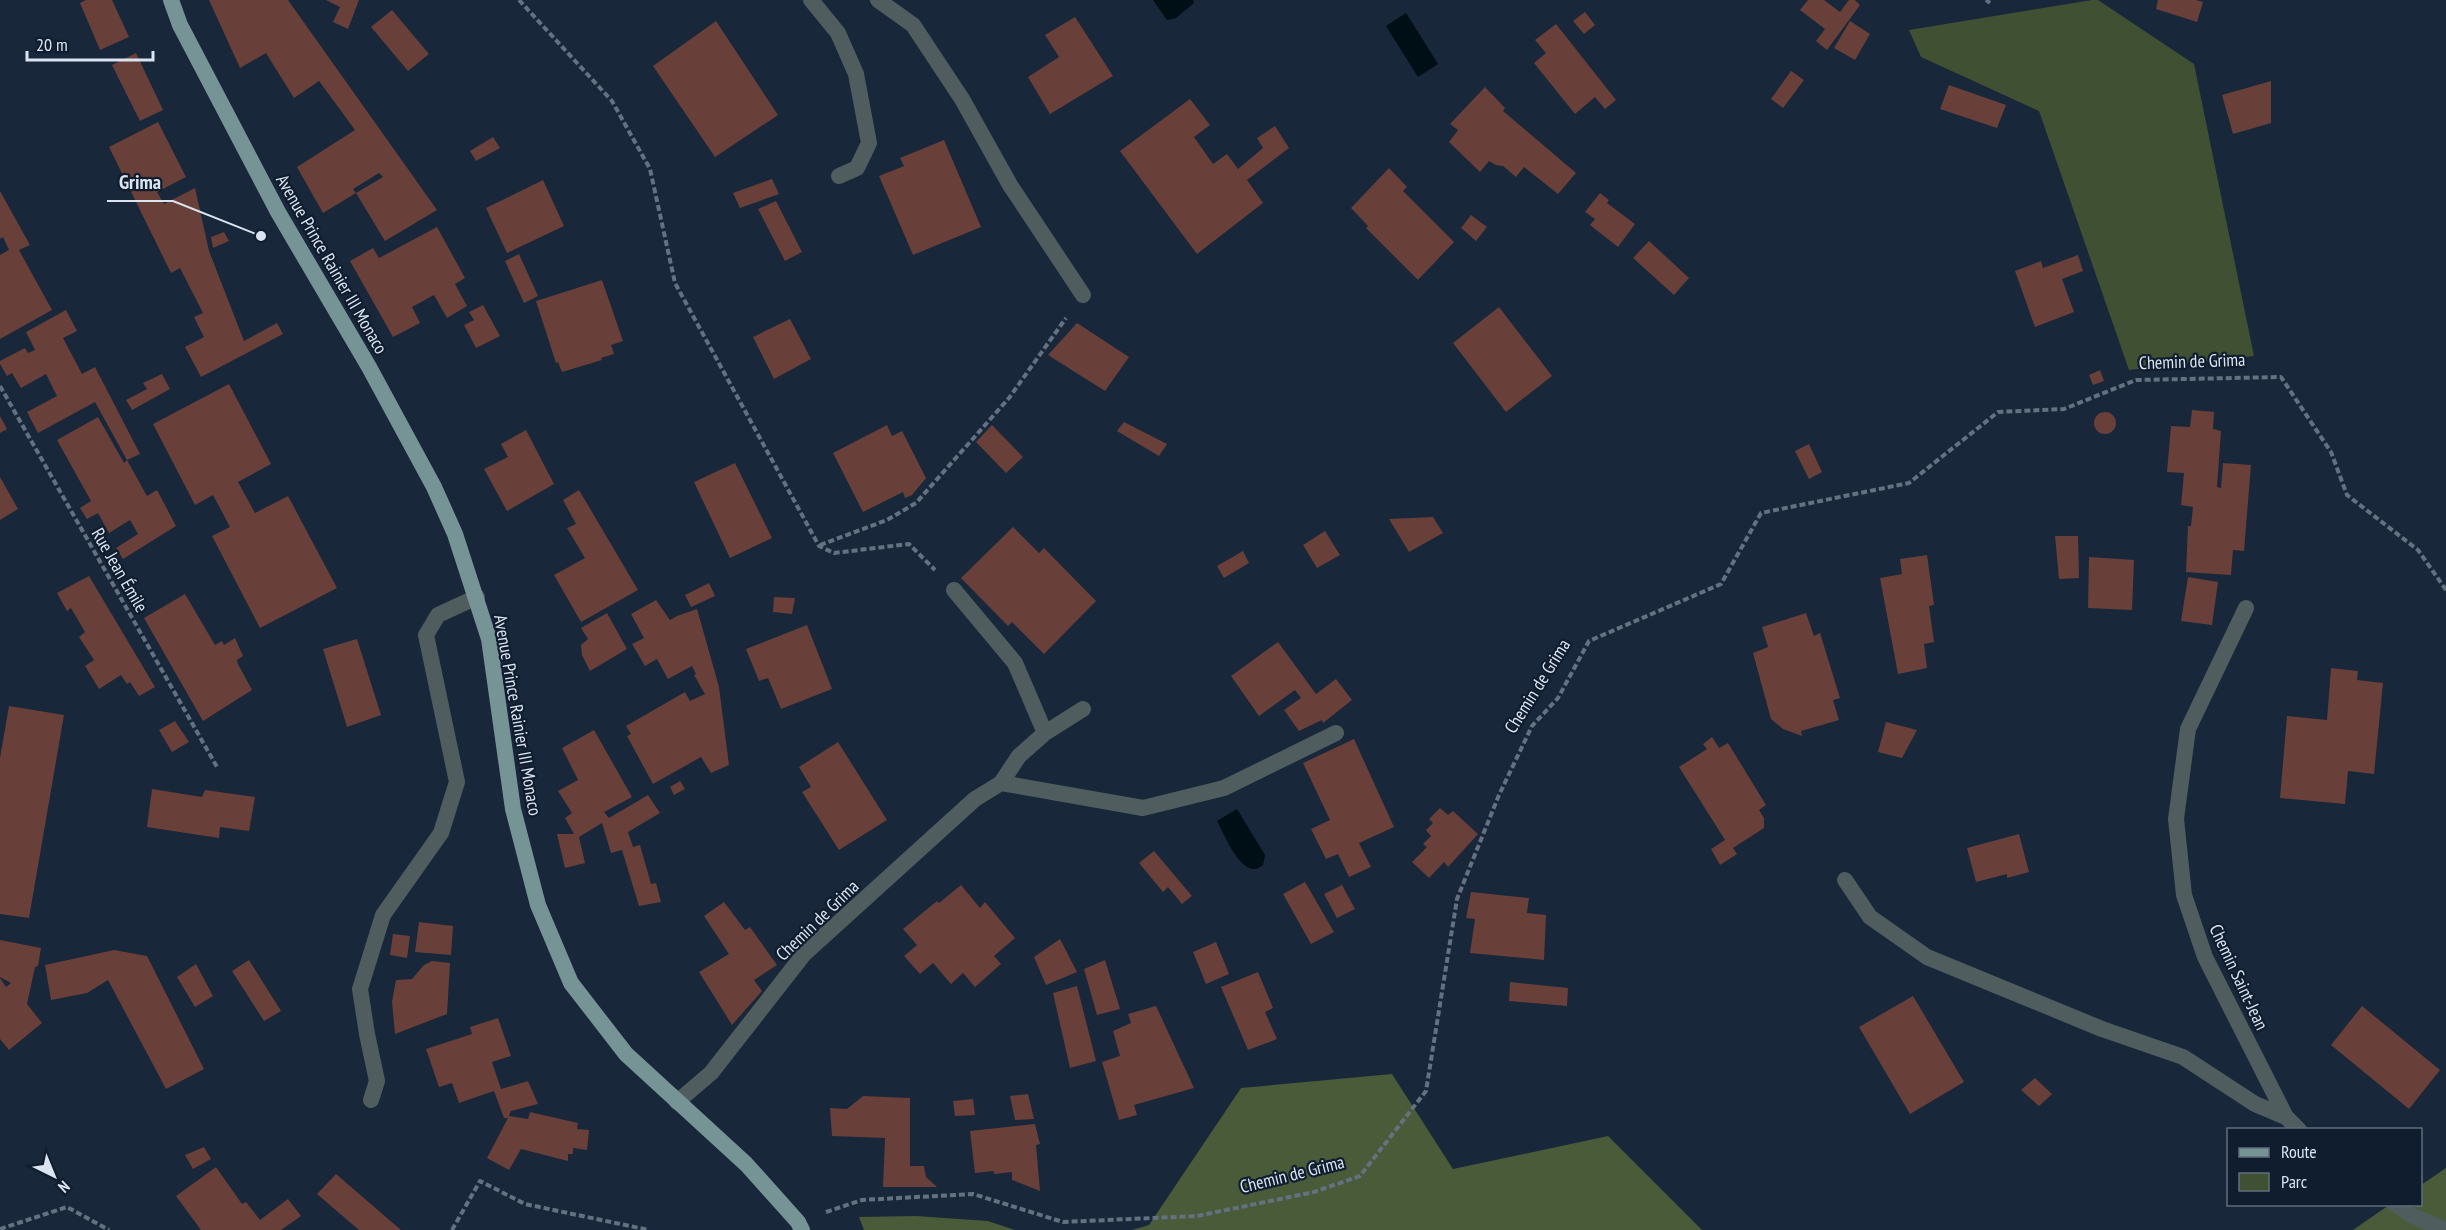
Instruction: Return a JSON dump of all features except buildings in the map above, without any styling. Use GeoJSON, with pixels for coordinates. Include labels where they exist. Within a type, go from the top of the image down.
{"type":"FeatureCollection","features":[{"type":"Feature","properties":{"kind":"main road","name":"Avenue Prince Rainier III Monaco"},"geometry":{"type":"LineString","coordinates":[[171,0],[180,25],[278,212],[369,367],[434,487],[455,534],[489,639],[513,809],[538,905],[571,983],[626,1054],[746,1164],[800,1226]]}},
{"type":"Feature","properties":{"kind":"lane"},"geometry":{"type":"LineString","coordinates":[[811,0],[838,33],[856,74],[869,143],[857,168],[840,176]]}},
{"type":"Feature","properties":{"kind":"lane"},"geometry":{"type":"LineString","coordinates":[[878,0],[913,25],[962,99],[1010,185],[1083,295]]}},
{"type":"Feature","properties":{"kind":"lane"},"geometry":{"type":"LineString","coordinates":[[954,590],[1015,663],[1045,733]]}},
{"type":"Feature","properties":{"kind":"lane"},"geometry":{"type":"LineString","coordinates":[[371,1100],[377,1081],[360,988],[382,915],[441,832],[457,782],[426,635],[438,615],[477,597]]}},
{"type":"Feature","properties":{"kind":"lane","name":"Chemin Saint-Jean"},"geometry":{"type":"LineString","coordinates":[[2246,608],[2188,729],[2176,819],[2184,895],[2205,957],[2286,1117],[2297,1128]]}},
{"type":"Feature","properties":{"kind":"lane","name":"Chemin de Grima"},"geometry":{"type":"LineString","coordinates":[[677,1102],[711,1073],[804,954],[975,799],[1001,783],[1019,756],[1045,733],[1083,710]]}},
{"type":"Feature","properties":{"kind":"lane"},"geometry":{"type":"LineString","coordinates":[[1001,783],[1143,808],[1224,788],[1336,733]]}},
{"type":"Feature","properties":{"kind":"lane","name":"Chemin Saint-Jean"},"geometry":{"type":"LineString","coordinates":[[1845,880],[1870,916],[1927,957],[2102,1029],[2183,1057],[2255,1104],[2286,1117]]}},
{"type":"Feature","properties":{"kind":"lane"},"geometry":{"type":"LineString","coordinates":[[2398,1206],[2411,1215],[2445,1230]]}},
{"type":"Feature","properties":{"kind":"path"},"geometry":{"type":"LineString","coordinates":[[519,0],[612,101],[650,169],[675,283],[819,546],[834,553],[909,544],[954,590]]}},
{"type":"Feature","properties":{"kind":"path"},"geometry":{"type":"LineString","coordinates":[[819,546],[887,520],[915,503],[1009,398],[1083,295]]}},
{"type":"Feature","properties":{"kind":"path","name":"Chemin de Grima"},"geometry":{"type":"LineString","coordinates":[[800,1226],[862,1200],[973,1194],[1063,1222],[1197,1216],[1314,1192],[1360,1176],[1426,1091],[1457,899],[1499,795],[1532,726],[1558,698],[1589,641],[1721,584],[1761,513],[1909,483],[1998,412],[2064,409],[2136,380],[2281,377],[2331,452],[2347,495],[2418,550],[2446,590]]}},
{"type":"Feature","properties":{"kind":"path","name":"Rue Jean Émile"},"geometry":{"type":"LineString","coordinates":[[0,386],[217,767]]}},
{"type":"Feature","properties":{"kind":"path"},"geometry":{"type":"LineString","coordinates":[[452,1230],[480,1181],[525,1204],[649,1230]]}},
{"type":"Feature","properties":{"kind":"path"},"geometry":{"type":"LineString","coordinates":[[0,1228],[67,1207],[109,1230]]}},
{"type":"Feature","properties":{"kind":"green space"},"geometry":{"type":"Polygon","coordinates":[[[2098,0],[2194,64],[2254,356],[2129,370],[2039,111],[1921,57],[1909,30],[2098,0]]]}},
{"type":"Feature","properties":{"kind":"green space"},"geometry":{"type":"Polygon","coordinates":[[[1392,1074],[1453,1169],[1608,1136],[1702,1230],[1132,1230],[1149,1225],[1241,1088],[1392,1074]]]}},
{"type":"Feature","properties":{"kind":"green space"},"geometry":{"type":"Polygon","coordinates":[[[2446,1168],[2446,1230],[2353,1230],[2388,1206],[2422,1206],[2422,1184],[2446,1168]]]}},
{"type":"Feature","properties":{"kind":"green space"},"geometry":{"type":"Polygon","coordinates":[[[916,1216],[988,1221],[1015,1230],[864,1230],[859,1217],[916,1216]]]}},
{"type":"Feature","properties":{"kind":"shaded area"},"geometry":{"type":"Polygon","coordinates":[[[1153,0],[1193,0],[1194,3],[1176,18],[1167,20],[1153,0]]]}},
{"type":"Feature","properties":{"kind":"shaded area"},"geometry":{"type":"Polygon","coordinates":[[[1406,13],[1438,64],[1418,77],[1386,26],[1406,13]]]}},
{"type":"Feature","properties":{"kind":"shaded area"},"geometry":{"type":"Polygon","coordinates":[[[1237,809],[1265,855],[1263,865],[1256,869],[1248,868],[1242,863],[1217,821],[1237,809]]]}},
{"type":"Feature","properties":{"kind":"place","name":"Grima"},"geometry":{"type":"Point","coordinates":[261,236]}}]}
